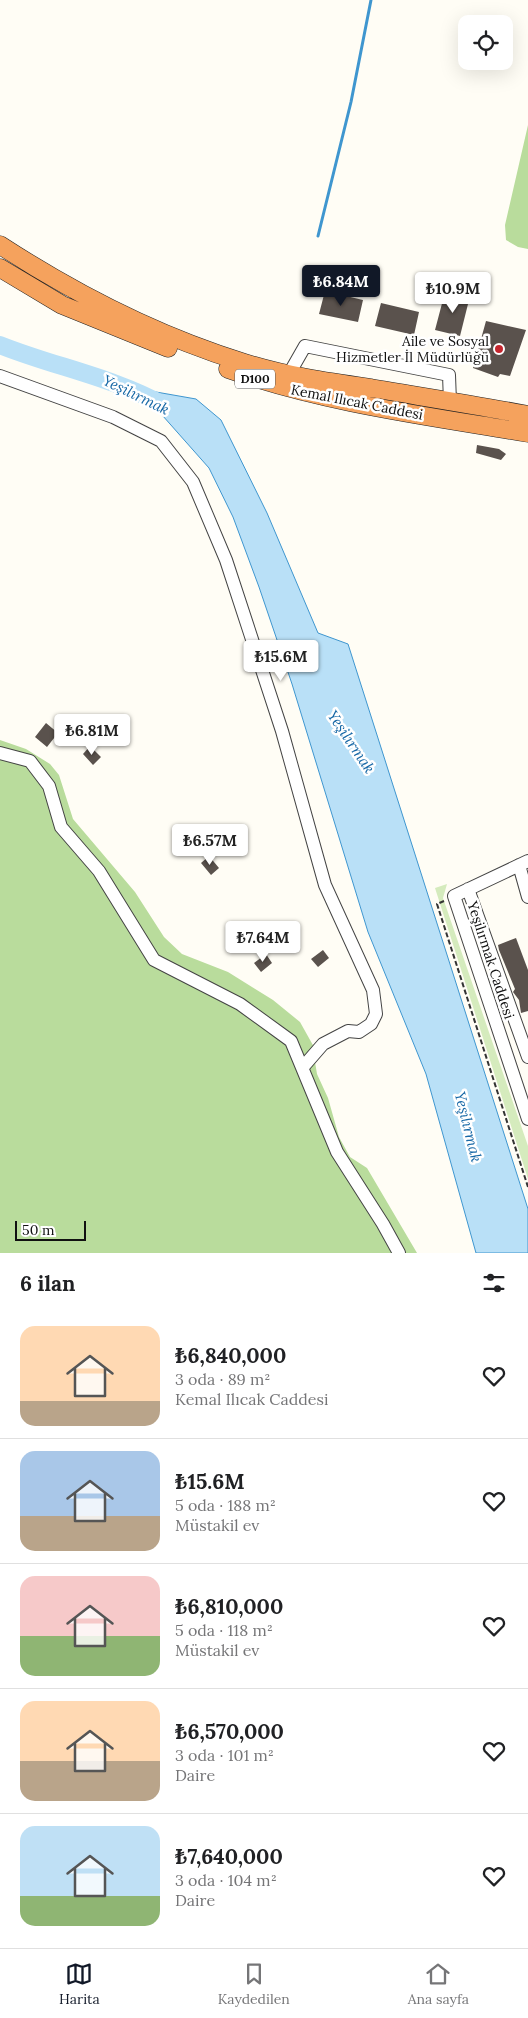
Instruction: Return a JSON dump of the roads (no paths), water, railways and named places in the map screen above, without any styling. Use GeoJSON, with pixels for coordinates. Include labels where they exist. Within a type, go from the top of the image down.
{"type":"FeatureCollection","features":[{"type":"Feature","properties":{"kind":"highway","name":"Kemal Ilıcak Caddesi"},"geometry":{"type":"LineString","coordinates":[[3,247],[109,310],[176,339],[237,361],[289,374],[528,415]]}},
{"type":"Feature","properties":{"kind":"highway","name":"Kemal Ilıcak Caddesi"},"geometry":{"type":"LineString","coordinates":[[0,268],[62,305],[175,351],[277,387],[399,411],[528,433]]}},
{"type":"Feature","properties":{"kind":"street"},"geometry":{"type":"LineString","coordinates":[[289,374],[305,346],[448,375],[450,402]]}},
{"type":"Feature","properties":{"kind":"street"},"geometry":{"type":"LineString","coordinates":[[0,376],[113,417],[161,441],[194,482],[226,560],[276,713],[325,884],[373,990],[376,1014],[371,1024],[359,1032],[348,1030],[323,1044],[303,1067]]}},
{"type":"Feature","properties":{"kind":"street"},"geometry":{"type":"LineString","coordinates":[[0,754],[30,760],[49,786],[61,827],[99,871],[154,960],[240,1004],[291,1041],[337,1152],[384,1224],[398,1253]]}},
{"type":"Feature","properties":{"kind":"street"},"geometry":{"type":"LineString","coordinates":[[528,897],[526,862],[468,890],[528,1057]]}},
{"type":"Feature","properties":{"kind":"street","name":"Yeşilırmak Caddesi"},"geometry":{"type":"LineString","coordinates":[[468,890],[454,896],[523,1084],[528,1119]]}},
{"type":"Feature","properties":{"kind":"water"},"geometry":{"type":"Polygon","coordinates":[[[139,389],[196,399],[221,420],[267,513],[318,633],[348,644],[528,1209],[528,1253],[476,1253],[426,1074],[368,932],[292,684],[233,517],[209,468],[139,389]]]}},
{"type":"Feature","properties":{"kind":"waterway"},"geometry":{"type":"LineString","coordinates":[[318,236],[351,102],[371,0]]}},
{"type":"Feature","properties":{"kind":"waterway","name":"Yeşilırmak"},"geometry":{"type":"LineString","coordinates":[[0,345],[125,387],[165,406]]}},
{"type":"Feature","properties":{"kind":"place","name":"Aile ve Sosyal Hizmetler İl Müdürlüğü"},"geometry":{"type":"Point","coordinates":[499,349]}}]}
